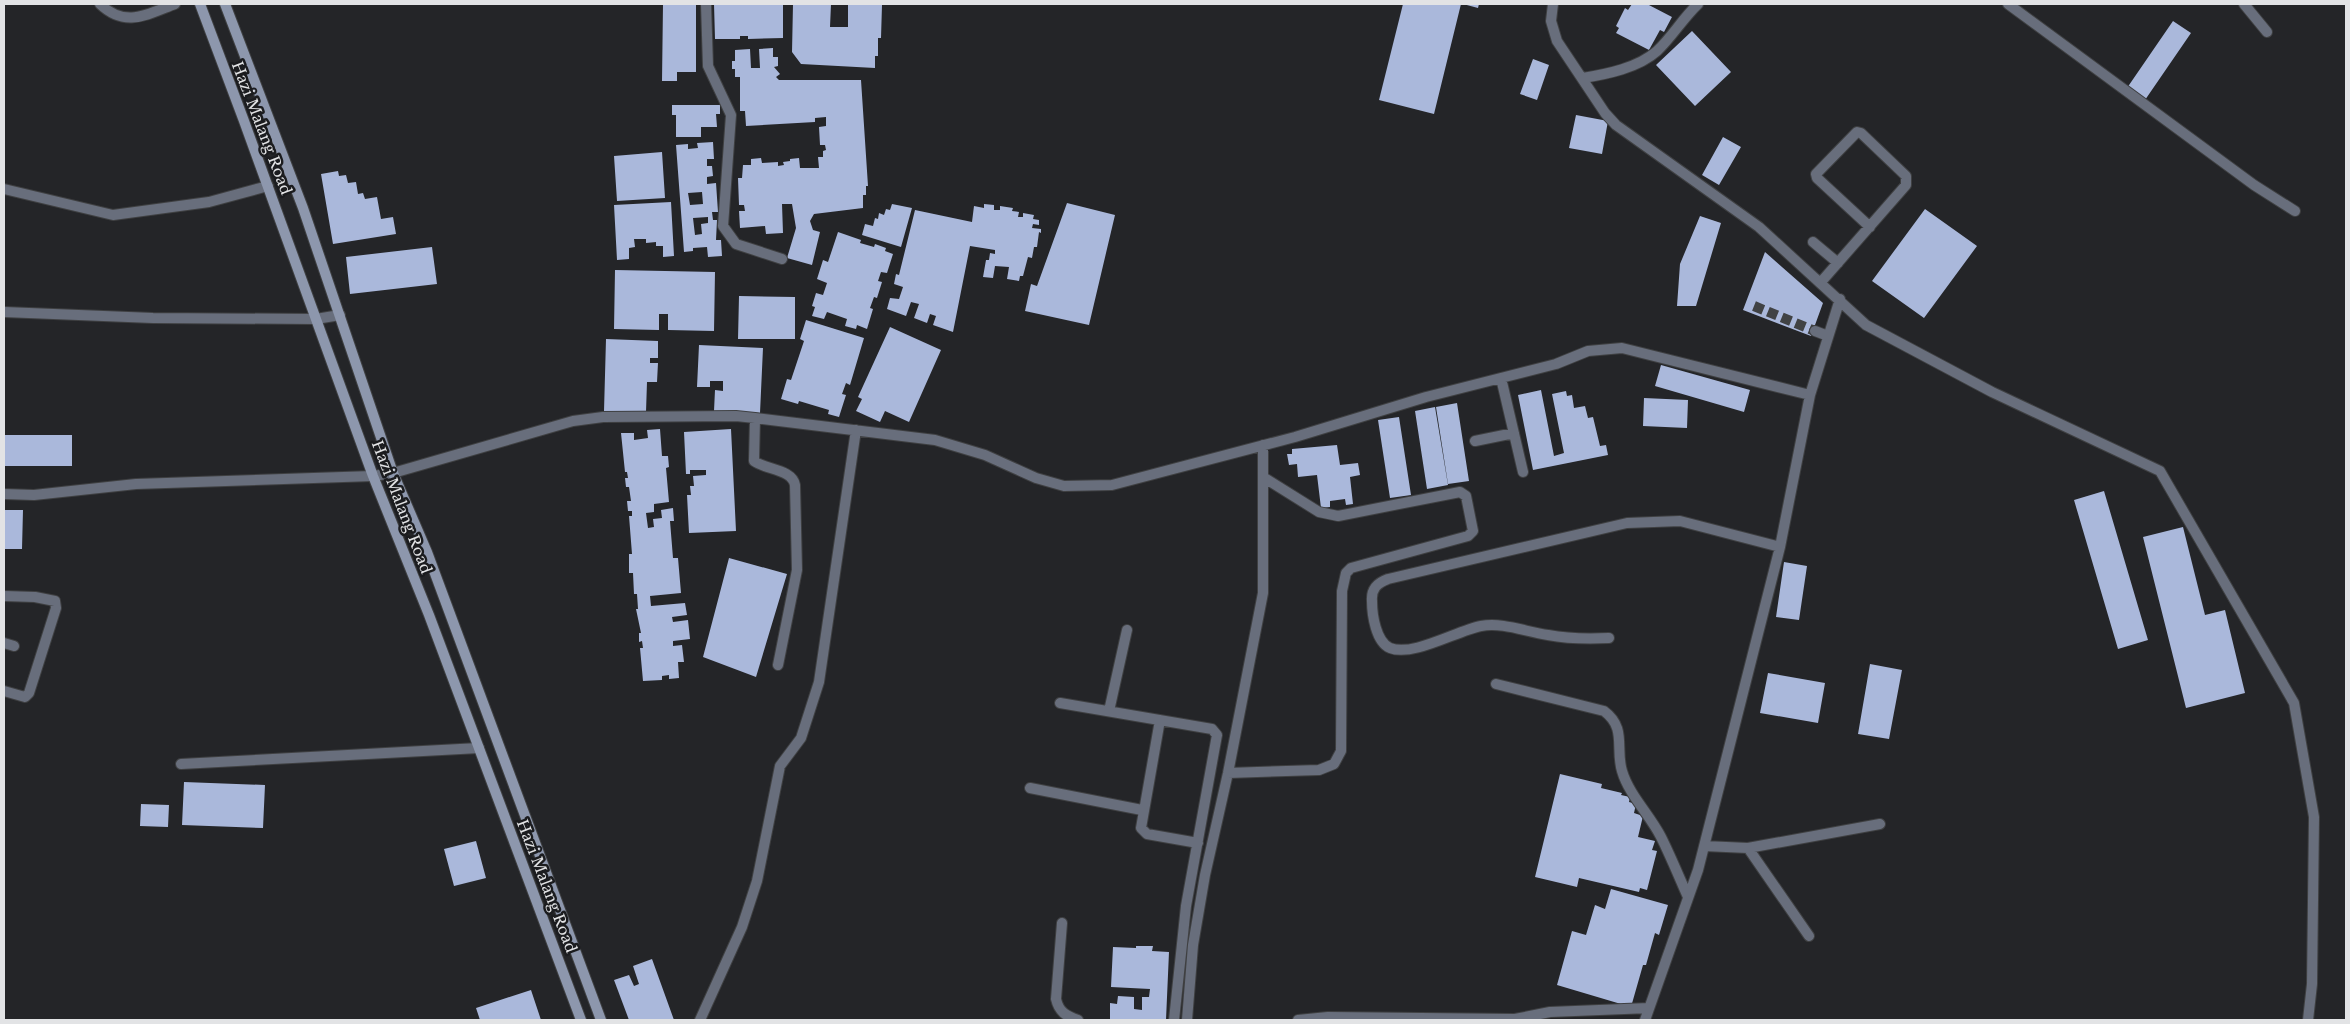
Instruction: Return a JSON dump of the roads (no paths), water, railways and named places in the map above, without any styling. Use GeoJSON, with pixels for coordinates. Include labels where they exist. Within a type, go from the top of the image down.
{"type":"FeatureCollection","features":[{"type":"Feature","properties":{"kind":"main road","name":"Hazi Malang Road"},"geometry":{"type":"LineString","coordinates":[[200,4],[373,476],[429,615],[581,1020]]}},
{"type":"Feature","properties":{"kind":"main road","name":"Hazi Malang Road"},"geometry":{"type":"LineString","coordinates":[[225,4],[303,208],[394,473],[427,552],[601,1020]]}},
{"type":"Feature","properties":{"kind":"street"},"geometry":{"type":"LineString","coordinates":[[100,4],[114,15],[133,18],[146,16],[174,4]]}},
{"type":"Feature","properties":{"kind":"street"},"geometry":{"type":"LineString","coordinates":[[706,4],[708,66],[731,115],[724,226],[736,244],[782,259]]}},
{"type":"Feature","properties":{"kind":"street"},"geometry":{"type":"LineString","coordinates":[[1553,4],[1551,21],[1557,41],[1605,113],[1616,125],[1759,227],[1840,299],[1866,325],[1992,392],[2160,471],[2294,703],[2314,818],[2312,984],[2308,1020]]}},
{"type":"Feature","properties":{"kind":"street"},"geometry":{"type":"LineString","coordinates":[[1583,78],[1606,74],[1640,62],[1656,52],[1698,4]]}},
{"type":"Feature","properties":{"kind":"street"},"geometry":{"type":"LineString","coordinates":[[2008,4],[2254,185],[2295,211]]}},
{"type":"Feature","properties":{"kind":"street"},"geometry":{"type":"LineString","coordinates":[[2244,4],[2267,32]]}},
{"type":"Feature","properties":{"kind":"street"},"geometry":{"type":"LineString","coordinates":[[1821,282],[1870,227],[1906,185],[1907,181],[1906,176],[1861,133],[1856,132],[1816,174],[1817,178],[1870,227]]}},
{"type":"Feature","properties":{"kind":"street"},"geometry":{"type":"LineString","coordinates":[[4,189],[113,215],[209,202],[268,186]]}},
{"type":"Feature","properties":{"kind":"street"},"geometry":{"type":"LineString","coordinates":[[1813,242],[1838,263]]}},
{"type":"Feature","properties":{"kind":"street"},"geometry":{"type":"LineString","coordinates":[[1645,1020],[1704,846],[1780,547],[1810,395],[1840,299]]}},
{"type":"Feature","properties":{"kind":"street"},"geometry":{"type":"LineString","coordinates":[[4,312],[153,318],[316,319],[340,315]]}},
{"type":"Feature","properties":{"kind":"street"},"geometry":{"type":"LineString","coordinates":[[1815,331],[1828,336]]}},
{"type":"Feature","properties":{"kind":"street"},"geometry":{"type":"LineString","coordinates":[[4,494],[34,495],[136,484],[373,476],[394,473],[573,421],[603,417],[736,416],[935,440],[985,455],[1036,478],[1064,486],[1112,485],[1295,437],[1426,397],[1556,364],[1588,351],[1622,348],[1810,395]]}},
{"type":"Feature","properties":{"kind":"street"},"geometry":{"type":"LineString","coordinates":[[1501,378],[1523,472]]}},
{"type":"Feature","properties":{"kind":"street"},"geometry":{"type":"LineString","coordinates":[[755,418],[754,461],[761,467],[789,475],[794,479],[795,485],[797,570],[778,665]]}},
{"type":"Feature","properties":{"kind":"street"},"geometry":{"type":"LineString","coordinates":[[700,1020],[742,927],[757,881],[780,766],[801,738],[819,682],[856,430]]}},
{"type":"Feature","properties":{"kind":"street"},"geometry":{"type":"LineString","coordinates":[[1474,441],[1514,433]]}},
{"type":"Feature","properties":{"kind":"street"},"geometry":{"type":"LineString","coordinates":[[1187,1020],[1193,945],[1205,875],[1228,773],[1263,592],[1263,445]]}},
{"type":"Feature","properties":{"kind":"street"},"geometry":{"type":"LineString","coordinates":[[1228,773],[1319,770],[1334,764],[1341,751],[1342,591],[1346,573],[1351,568],[1468,536],[1473,531],[1466,496],[1460,492],[1338,516],[1328,516],[1263,477]]}},
{"type":"Feature","properties":{"kind":"street"},"geometry":{"type":"LineString","coordinates":[[1609,638],[1572,639],[1506,626],[1481,626],[1406,650],[1391,648],[1379,639],[1372,593],[1379,582],[1388,579],[1628,523],[1680,521],[1780,547]]}},
{"type":"Feature","properties":{"kind":"street"},"geometry":{"type":"LineString","coordinates":[[4,596],[43,598],[55,601],[56,608],[29,693],[24,697],[4,691]]}},
{"type":"Feature","properties":{"kind":"street"},"geometry":{"type":"LineString","coordinates":[[1109,711],[1127,630]]}},
{"type":"Feature","properties":{"kind":"street"},"geometry":{"type":"LineString","coordinates":[[4,643],[14,646]]}},
{"type":"Feature","properties":{"kind":"street"},"geometry":{"type":"LineString","coordinates":[[1496,684],[1604,711],[1612,717],[1618,729],[1622,772],[1629,787],[1661,836],[1688,897]]}},
{"type":"Feature","properties":{"kind":"street"},"geometry":{"type":"LineString","coordinates":[[1060,703],[1212,729],[1216,732],[1186,906],[1174,1020]]}},
{"type":"Feature","properties":{"kind":"street"},"geometry":{"type":"LineString","coordinates":[[1160,720],[1140,822],[1144,832],[1198,843]]}},
{"type":"Feature","properties":{"kind":"street"},"geometry":{"type":"LineString","coordinates":[[181,764],[479,748]]}},
{"type":"Feature","properties":{"kind":"street"},"geometry":{"type":"LineString","coordinates":[[1030,788],[1142,810]]}},
{"type":"Feature","properties":{"kind":"street"},"geometry":{"type":"LineString","coordinates":[[1704,846],[1748,848],[1880,824]]}},
{"type":"Feature","properties":{"kind":"street"},"geometry":{"type":"LineString","coordinates":[[1748,848],[1809,936]]}},
{"type":"Feature","properties":{"kind":"street"},"geometry":{"type":"LineString","coordinates":[[1062,923],[1056,999],[1058,1007],[1067,1016],[1078,1020]]}},
{"type":"Feature","properties":{"kind":"street"},"geometry":{"type":"LineString","coordinates":[[1298,1020],[1328,1017],[1515,1020],[1550,1012],[1649,1008]]}},
{"type":"Feature","properties":{"kind":"tunnel"},"geometry":{"type":"LineString","coordinates":[[1754,306],[1815,331]]}}]}
